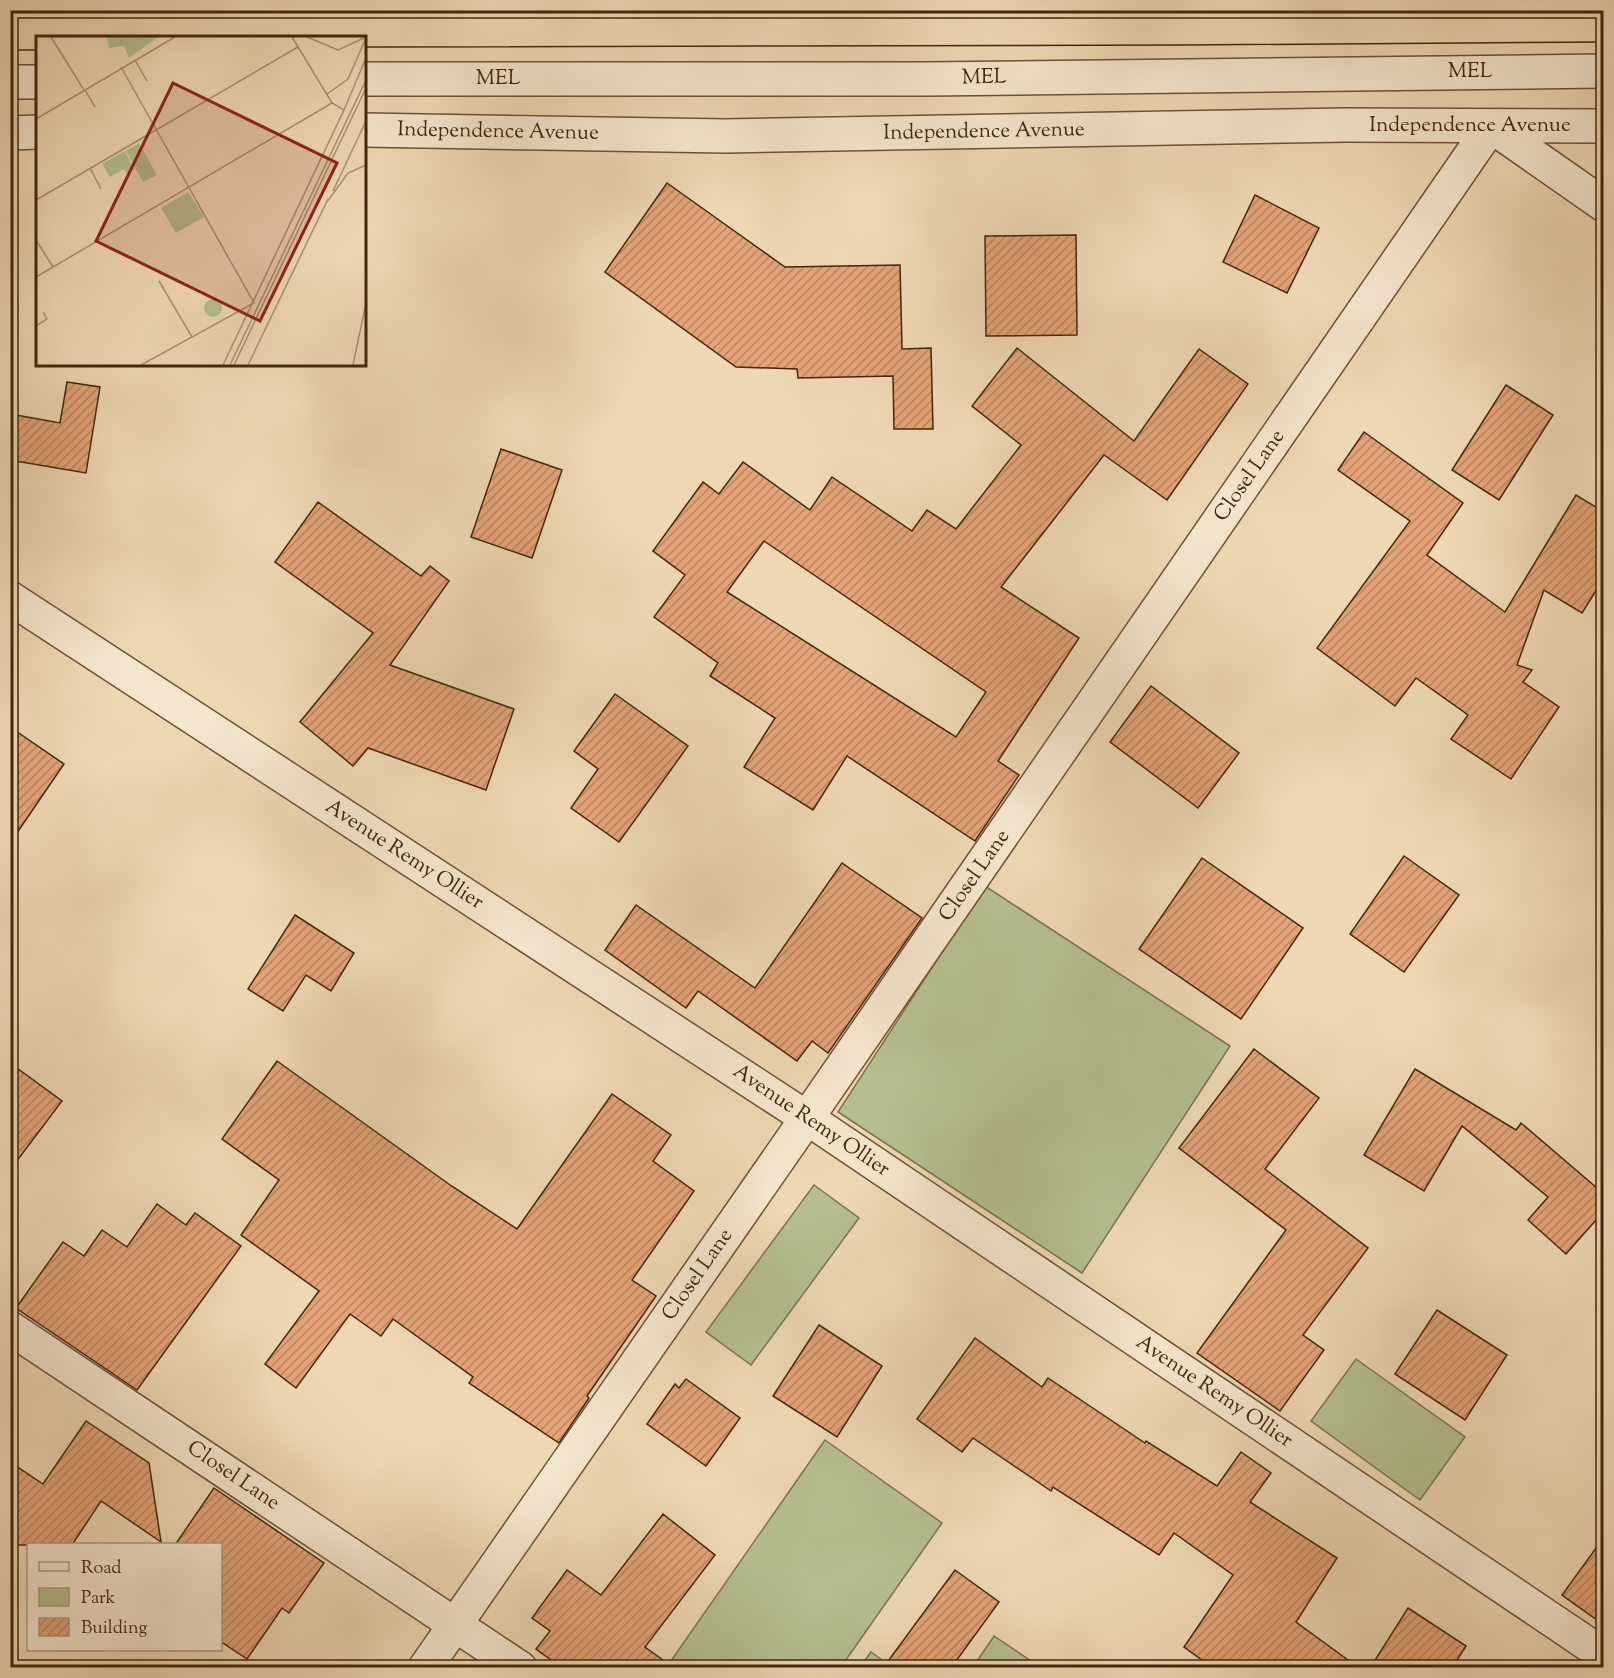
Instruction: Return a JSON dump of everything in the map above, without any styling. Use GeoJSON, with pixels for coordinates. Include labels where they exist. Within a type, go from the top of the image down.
{"type":"FeatureCollection","features":[{"type":"Feature","properties":{"kind":"street","name":"MEL"},"geometry":{"type":"LineString","coordinates":[[366,79],[928,79],[1604,71]]}},
{"type":"Feature","properties":{"kind":"street"},"geometry":{"type":"LineString","coordinates":[[10,82],[36,82]]}},
{"type":"Feature","properties":{"kind":"street","name":"Independence Avenue"},"geometry":{"type":"LineString","coordinates":[[366,130],[726,136],[1346,125],[1604,126]]}},
{"type":"Feature","properties":{"kind":"street"},"geometry":{"type":"LineString","coordinates":[[1491,126],[1604,204]]}},
{"type":"Feature","properties":{"kind":"street","name":"Closel Lane"},"geometry":{"type":"LineString","coordinates":[[425,1668],[1491,126]]}},
{"type":"Feature","properties":{"kind":"street"},"geometry":{"type":"LineString","coordinates":[[10,133],[36,132]]}},
{"type":"Feature","properties":{"kind":"street","name":"Avenue Remy Ollier"},"geometry":{"type":"LineString","coordinates":[[10,598],[807,1118],[1604,1655]]}},
{"type":"Feature","properties":{"kind":"street","name":"Closel Lane"},"geometry":{"type":"LineString","coordinates":[[10,1328],[455,1624]]}},
{"type":"Feature","properties":{"kind":"street"},"geometry":{"type":"LineString","coordinates":[[455,1624],[520,1668]]}},
{"type":"Feature","properties":{"kind":"green space"},"geometry":{"type":"Polygon","coordinates":[[[985,886],[1230,1046],[1082,1273],[838,1112],[985,886]]]}},
{"type":"Feature","properties":{"kind":"green space"},"geometry":{"type":"Polygon","coordinates":[[[814,1185],[859,1218],[751,1365],[706,1332],[814,1185]]]}},
{"type":"Feature","properties":{"kind":"green space"},"geometry":{"type":"Polygon","coordinates":[[[1356,1359],[1465,1437],[1420,1500],[1311,1421],[1356,1359]]]}},
{"type":"Feature","properties":{"kind":"green space"},"geometry":{"type":"Polygon","coordinates":[[[825,1440],[942,1523],[841,1667],[666,1668],[825,1440]]]}},
{"type":"Feature","properties":{"kind":"green space"},"geometry":{"type":"Polygon","coordinates":[[[994,1636],[1040,1667],[973,1667],[994,1636]]]}},
{"type":"Feature","properties":{"kind":"green space"},"geometry":{"type":"Polygon","coordinates":[[[871,1652],[892,1667],[859,1668],[871,1652]]]}},
{"type":"Feature","properties":{"kind":"building"},"geometry":{"type":"Polygon","coordinates":[[[667,183],[785,267],[900,265],[902,349],[931,348],[933,429],[894,429],[893,376],[798,378],[797,369],[736,367],[605,272],[667,183]]]}},
{"type":"Feature","properties":{"kind":"building"},"geometry":{"type":"Polygon","coordinates":[[[1255,195],[1319,228],[1287,293],[1223,262],[1255,195]]]}},
{"type":"Feature","properties":{"kind":"building"},"geometry":{"type":"Polygon","coordinates":[[[1076,235],[1077,335],[986,336],[985,236],[1076,235]]]}},
{"type":"Feature","properties":{"kind":"building"},"geometry":{"type":"Polygon","coordinates":[[[1017,348],[1134,441],[1199,349],[1248,384],[1167,500],[1104,455],[1001,587],[1079,638],[998,761],[1019,775],[975,841],[847,756],[813,810],[744,767],[775,718],[710,676],[718,663],[654,617],[685,575],[653,551],[703,482],[719,494],[743,462],[810,510],[832,477],[912,531],[927,510],[956,529],[1021,445],[972,406],[1017,348]],[[764,541],[727,592],[956,737],[986,692],[764,541]]]}},
{"type":"Feature","properties":{"kind":"building"},"geometry":{"type":"Polygon","coordinates":[[[67,382],[100,387],[86,473],[10,460],[10,414],[60,423],[67,382]]]}},
{"type":"Feature","properties":{"kind":"building"},"geometry":{"type":"Polygon","coordinates":[[[1506,385],[1553,415],[1499,500],[1452,470],[1506,385]]]}},
{"type":"Feature","properties":{"kind":"building"},"geometry":{"type":"Polygon","coordinates":[[[1364,432],[1463,503],[1427,555],[1505,612],[1576,495],[1604,512],[1604,578],[1582,613],[1544,590],[1517,665],[1532,670],[1523,682],[1559,707],[1511,779],[1451,739],[1468,715],[1416,678],[1395,706],[1317,648],[1410,521],[1338,470],[1364,432]]]}},
{"type":"Feature","properties":{"kind":"building"},"geometry":{"type":"Polygon","coordinates":[[[501,449],[562,470],[532,558],[471,537],[501,449]]]}},
{"type":"Feature","properties":{"kind":"building"},"geometry":{"type":"Polygon","coordinates":[[[318,502],[421,576],[430,566],[449,581],[390,665],[514,709],[486,790],[368,748],[353,766],[300,722],[373,633],[275,562],[318,502]]]}},
{"type":"Feature","properties":{"kind":"building"},"geometry":{"type":"Polygon","coordinates":[[[1151,686],[1239,753],[1198,808],[1110,742],[1151,686]]]}},
{"type":"Feature","properties":{"kind":"building"},"geometry":{"type":"Polygon","coordinates":[[[615,694],[688,746],[619,842],[571,808],[598,769],[574,751],[615,694]]]}},
{"type":"Feature","properties":{"kind":"building"},"geometry":{"type":"Polygon","coordinates":[[[10,727],[64,764],[10,843],[10,727]]]}},
{"type":"Feature","properties":{"kind":"building"},"geometry":{"type":"Polygon","coordinates":[[[1404,856],[1459,895],[1404,972],[1350,934],[1404,856]]]}},
{"type":"Feature","properties":{"kind":"building"},"geometry":{"type":"Polygon","coordinates":[[[1202,858],[1303,928],[1241,1019],[1139,949],[1202,858]]]}},
{"type":"Feature","properties":{"kind":"building"},"geometry":{"type":"Polygon","coordinates":[[[842,863],[922,918],[828,1053],[812,1041],[797,1061],[698,991],[686,1008],[605,950],[636,905],[755,988],[842,863]]]}},
{"type":"Feature","properties":{"kind":"building"},"geometry":{"type":"Polygon","coordinates":[[[295,915],[354,953],[331,991],[306,975],[283,1011],[248,989],[295,915]]]}},
{"type":"Feature","properties":{"kind":"building"},"geometry":{"type":"Polygon","coordinates":[[[1254,1049],[1319,1098],[1265,1169],[1368,1248],[1303,1335],[1324,1350],[1280,1411],[1197,1353],[1286,1230],[1179,1148],[1254,1049]]]}},
{"type":"Feature","properties":{"kind":"building"},"geometry":{"type":"Polygon","coordinates":[[[277,1061],[453,1187],[517,1229],[612,1094],[671,1135],[653,1161],[694,1191],[632,1280],[656,1296],[587,1396],[589,1398],[559,1443],[469,1383],[473,1377],[393,1319],[381,1336],[350,1314],[296,1388],[265,1364],[319,1291],[241,1235],[279,1180],[222,1139],[277,1061]]]}},
{"type":"Feature","properties":{"kind":"building"},"geometry":{"type":"Polygon","coordinates":[[[10,1063],[62,1101],[10,1170],[10,1063]]]}},
{"type":"Feature","properties":{"kind":"building"},"geometry":{"type":"Polygon","coordinates":[[[1415,1069],[1516,1130],[1521,1123],[1604,1194],[1604,1211],[1566,1254],[1528,1220],[1548,1197],[1462,1126],[1424,1191],[1364,1155],[1415,1069]]]}},
{"type":"Feature","properties":{"kind":"building"},"geometry":{"type":"Polygon","coordinates":[[[157,1204],[186,1225],[195,1213],[241,1246],[137,1390],[16,1308],[63,1242],[84,1256],[102,1230],[127,1247],[157,1204]]]}},
{"type":"Feature","properties":{"kind":"building"},"geometry":{"type":"Polygon","coordinates":[[[1437,1310],[1507,1355],[1465,1420],[1395,1374],[1437,1310]]]}},
{"type":"Feature","properties":{"kind":"building"},"geometry":{"type":"Polygon","coordinates":[[[819,1325],[882,1366],[837,1437],[773,1396],[819,1325]]]}},
{"type":"Feature","properties":{"kind":"building"},"geometry":{"type":"Polygon","coordinates":[[[975,1338],[1042,1387],[1048,1378],[1145,1443],[1146,1441],[1217,1486],[1241,1452],[1271,1473],[1250,1502],[1337,1558],[1296,1622],[1359,1668],[1213,1668],[1184,1647],[1233,1575],[1174,1533],[1159,1555],[1053,1487],[1051,1491],[973,1438],[962,1452],[917,1419],[975,1338]]]}},
{"type":"Feature","properties":{"kind":"building"},"geometry":{"type":"Polygon","coordinates":[[[686,1379],[740,1418],[706,1466],[647,1424],[675,1384],[679,1388],[686,1379]]]}},
{"type":"Feature","properties":{"kind":"building"},"geometry":{"type":"Polygon","coordinates":[[[86,1421],[149,1463],[161,1542],[101,1501],[73,1543],[10,1545],[10,1462],[43,1484],[86,1421]]]}},
{"type":"Feature","properties":{"kind":"building"},"geometry":{"type":"Polygon","coordinates":[[[214,1488],[324,1563],[289,1613],[282,1608],[247,1659],[222,1642],[222,1543],[176,1543],[214,1488]]]}},
{"type":"Feature","properties":{"kind":"building"},"geometry":{"type":"Polygon","coordinates":[[[663,1514],[715,1555],[645,1647],[674,1668],[562,1668],[536,1649],[550,1631],[532,1618],[567,1570],[601,1595],[663,1514]]]}},
{"type":"Feature","properties":{"kind":"building"},"geometry":{"type":"Polygon","coordinates":[[[1604,1537],[1604,1625],[1562,1595],[1604,1537]]]}},
{"type":"Feature","properties":{"kind":"building"},"geometry":{"type":"Polygon","coordinates":[[[955,1570],[999,1602],[951,1668],[883,1668],[955,1570]]]}},
{"type":"Feature","properties":{"kind":"building"},"geometry":{"type":"Polygon","coordinates":[[[1408,1608],[1466,1646],[1452,1668],[1370,1668],[1408,1608]]]}},
{"type":"Feature","properties":{"kind":"tram line"},"geometry":{"type":"LineString","coordinates":[[293,10],[373,13],[666,12],[1184,16],[1604,12]]}},
{"type":"Feature","properties":{"kind":"tram line"},"geometry":{"type":"LineString","coordinates":[[366,47],[1604,42]]}},
{"type":"Feature","properties":{"kind":"tram line"},"geometry":{"type":"LineString","coordinates":[[10,50],[36,50]]}}]}
